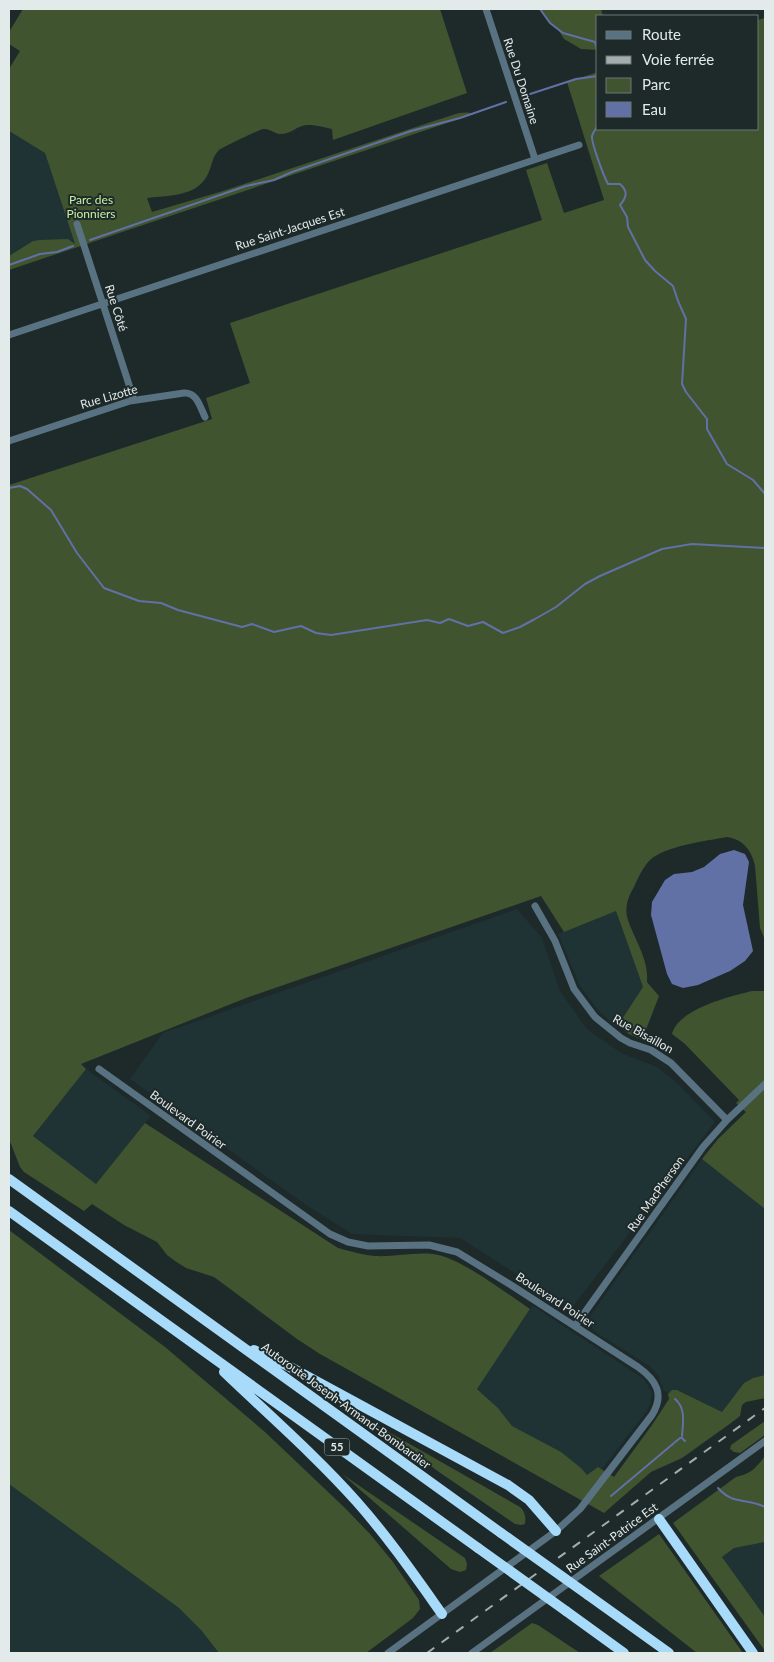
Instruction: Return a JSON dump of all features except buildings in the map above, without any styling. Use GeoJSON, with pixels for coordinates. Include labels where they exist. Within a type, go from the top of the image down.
{"type":"FeatureCollection","features":[{"type":"Feature","properties":{"kind":"highway","name":"Autoroute Joseph-Armand-Bombardier"},"geometry":{"type":"LineString","coordinates":[[9,1179],[669,1653]]}},
{"type":"Feature","properties":{"kind":"highway","name":"55"},"geometry":{"type":"LineString","coordinates":[[9,1211],[624,1653]]}},
{"type":"Feature","properties":{"kind":"highway"},"geometry":{"type":"LineString","coordinates":[[227,1336],[290,1367],[508,1485],[529,1500],[556,1531]]}},
{"type":"Feature","properties":{"kind":"highway"},"geometry":{"type":"LineString","coordinates":[[196,1345],[314,1456],[356,1501],[391,1544],[442,1614]]}},
{"type":"Feature","properties":{"kind":"highway"},"geometry":{"type":"LineString","coordinates":[[658,1519],[753,1653]]}},
{"type":"Feature","properties":{"kind":"street","name":"Rue Du Domaine"},"geometry":{"type":"LineString","coordinates":[[486,9],[536,159]]}},
{"type":"Feature","properties":{"kind":"street","name":"Rue Saint-Jacques Est"},"geometry":{"type":"LineString","coordinates":[[9,335],[579,145]]}},
{"type":"Feature","properties":{"kind":"street","name":"Rue Côté"},"geometry":{"type":"LineString","coordinates":[[77,224],[134,400]]}},
{"type":"Feature","properties":{"kind":"street","name":"Rue Lizotte"},"geometry":{"type":"LineString","coordinates":[[9,441],[134,400],[189,393],[196,397],[205,417]]}},
{"type":"Feature","properties":{"kind":"street","name":"Rue Bisaillon"},"geometry":{"type":"LineString","coordinates":[[535,906],[555,941],[574,989],[595,1017],[610,1031],[663,1056],[727,1120]]}},
{"type":"Feature","properties":{"kind":"street","name":"Boulevard Poirier"},"geometry":{"type":"LineString","coordinates":[[99,1069],[330,1234],[348,1242],[368,1246],[424,1245],[452,1250],[471,1260],[650,1375],[657,1390],[658,1401],[652,1416],[580,1509],[556,1531],[388,1653]]}},
{"type":"Feature","properties":{"kind":"street","name":"Rue MacPherson"},"geometry":{"type":"LineString","coordinates":[[575,1326],[696,1157],[727,1120],[765,1084]]}},
{"type":"Feature","properties":{"kind":"street","name":"Rue Saint-Patrice Est"},"geometry":{"type":"LineString","coordinates":[[472,1653],[765,1441]]}},
{"type":"Feature","properties":{"kind":"shaded area"},"geometry":{"type":"Polygon","coordinates":[[[9,131],[45,153],[76,248],[9,256],[9,131]]]}},
{"type":"Feature","properties":{"kind":"shaded area"},"geometry":{"type":"Polygon","coordinates":[[[517,909],[542,938],[560,991],[587,1029],[621,1053],[657,1067],[676,1082],[715,1122],[571,1309],[460,1238],[352,1234],[306,1205],[130,1079],[163,1033],[517,909]]]}},
{"type":"Feature","properties":{"kind":"shaded area"},"geometry":{"type":"Polygon","coordinates":[[[616,911],[643,987],[616,1027],[597,1009],[580,986],[558,934],[616,911]]]}},
{"type":"Feature","properties":{"kind":"shaded area"},"geometry":{"type":"Polygon","coordinates":[[[86,1069],[151,1116],[96,1184],[33,1136],[86,1069]]]}},
{"type":"Feature","properties":{"kind":"shaded area"},"geometry":{"type":"Polygon","coordinates":[[[702,1159],[765,1209],[765,1375],[744,1383],[722,1412],[677,1390],[672,1390],[669,1393],[664,1391],[658,1375],[651,1367],[593,1330],[590,1319],[702,1159]]]}},
{"type":"Feature","properties":{"kind":"shaded area"},"geometry":{"type":"Polygon","coordinates":[[[533,1306],[644,1379],[652,1392],[650,1405],[646,1412],[602,1469],[598,1467],[589,1474],[585,1474],[581,1468],[560,1452],[512,1426],[498,1408],[477,1388],[533,1306]]]}},
{"type":"Feature","properties":{"kind":"shaded area"},"geometry":{"type":"Polygon","coordinates":[[[9,1484],[179,1608],[201,1630],[219,1653],[9,1653],[9,1484]]]}},
{"type":"Feature","properties":{"kind":"shaded area"},"geometry":{"type":"Polygon","coordinates":[[[765,1542],[765,1617],[722,1557],[734,1548],[765,1542]]]}},
{"type":"Feature","properties":{"kind":"green space","name":"Parc des Pionniers"},"geometry":{"type":"Polygon","coordinates":[[[23,9],[440,9],[467,93],[333,140],[332,129],[317,126],[305,125],[281,134],[263,129],[219,150],[213,159],[208,174],[197,187],[182,194],[147,198],[152,212],[223,191],[451,115],[465,112],[474,114],[9,270],[9,256],[33,241],[68,239],[75,244],[45,153],[9,131],[9,69],[20,51],[9,44],[9,32],[23,9]]]}},
{"type":"Feature","properties":{"kind":"green space"},"geometry":{"type":"Polygon","coordinates":[[[540,9],[601,9],[603,15],[596,15],[596,50],[581,49],[564,39],[557,28],[550,23],[540,9]]]}},
{"type":"Feature","properties":{"kind":"green space"},"geometry":{"type":"Polygon","coordinates":[[[765,18],[765,940],[760,928],[755,866],[752,855],[742,843],[733,838],[727,837],[697,842],[665,851],[650,860],[639,876],[627,903],[627,916],[644,958],[647,982],[659,996],[642,1040],[629,1034],[618,1025],[643,987],[616,911],[564,932],[541,896],[246,998],[81,1064],[86,1069],[33,1136],[96,1184],[145,1123],[338,1248],[375,1256],[433,1254],[456,1262],[483,1277],[530,1309],[477,1389],[498,1408],[512,1426],[561,1452],[587,1475],[598,1467],[614,1477],[652,1425],[669,1399],[668,1394],[672,1390],[677,1390],[722,1412],[744,1383],[765,1375],[765,1398],[746,1402],[742,1405],[740,1416],[682,1458],[651,1472],[604,1513],[320,1354],[214,1277],[186,1268],[167,1255],[157,1242],[124,1225],[92,1204],[84,1211],[24,1172],[20,1167],[9,1139],[9,485],[212,419],[206,398],[250,383],[230,323],[542,220],[526,170],[547,163],[564,213],[604,200],[567,82],[596,73],[596,130],[759,130],[759,20],[765,18]]]}},
{"type":"Feature","properties":{"kind":"green space"},"geometry":{"type":"Polygon","coordinates":[[[752,991],[765,991],[765,1209],[702,1159],[718,1139],[746,1112],[736,1103],[739,1100],[685,1044],[672,1034],[676,1025],[694,1011],[719,1000],[752,991]]]}},
{"type":"Feature","properties":{"kind":"green space"},"geometry":{"type":"Polygon","coordinates":[[[9,1230],[165,1347],[265,1432],[346,1509],[393,1562],[419,1600],[420,1609],[413,1618],[366,1653],[219,1653],[201,1630],[179,1608],[9,1484],[9,1230]]]}},
{"type":"Feature","properties":{"kind":"green space"},"geometry":{"type":"Polygon","coordinates":[[[765,1421],[765,1435],[740,1453],[730,1449],[731,1445],[765,1421]]]}},
{"type":"Feature","properties":{"kind":"green space"},"geometry":{"type":"Polygon","coordinates":[[[373,1423],[520,1507],[525,1514],[525,1524],[515,1524],[439,1472],[373,1423]]]}},
{"type":"Feature","properties":{"kind":"green space"},"geometry":{"type":"Polygon","coordinates":[[[765,1456],[765,1542],[734,1548],[722,1557],[765,1617],[765,1651],[673,1523],[736,1477],[753,1470],[765,1456]]]}},
{"type":"Feature","properties":{"kind":"green space"},"geometry":{"type":"Polygon","coordinates":[[[342,1474],[465,1558],[466,1570],[460,1572],[451,1569],[342,1474]]]}},
{"type":"Feature","properties":{"kind":"green space"},"geometry":{"type":"Polygon","coordinates":[[[659,1534],[743,1653],[697,1653],[599,1576],[659,1534]]]}},
{"type":"Feature","properties":{"kind":"green space"},"geometry":{"type":"Polygon","coordinates":[[[532,1623],[538,1625],[580,1653],[490,1653],[532,1623]]]}},
{"type":"Feature","properties":{"kind":"water"},"geometry":{"type":"Polygon","coordinates":[[[734,850],[745,854],[749,862],[743,905],[753,951],[745,961],[730,971],[698,985],[683,988],[672,984],[667,974],[651,915],[652,902],[665,880],[674,874],[692,872],[704,867],[720,854],[734,850]]]}},
{"type":"Feature","properties":{"kind":"waterway"},"geometry":{"type":"LineString","coordinates":[[540,9],[550,23],[563,33],[595,42],[596,46]]}},
{"type":"Feature","properties":{"kind":"waterway"},"geometry":{"type":"LineString","coordinates":[[521,97],[576,79],[596,76]]}},
{"type":"Feature","properties":{"kind":"waterway"},"geometry":{"type":"LineString","coordinates":[[90,240],[246,186],[274,180],[411,131],[460,118],[506,102]]}},
{"type":"Feature","properties":{"kind":"waterway"},"geometry":{"type":"LineString","coordinates":[[596,128],[592,139],[606,180],[608,184],[620,184],[625,192],[625,197],[620,205],[627,217],[628,227],[645,260],[673,286],[686,319],[682,384],[707,419],[707,429],[727,464],[753,480],[765,494]]}},
{"type":"Feature","properties":{"kind":"waterway"},"geometry":{"type":"LineString","coordinates":[[9,265],[40,254],[57,252],[73,246]]}},
{"type":"Feature","properties":{"kind":"waterway"},"geometry":{"type":"LineString","coordinates":[[9,488],[20,486],[27,489],[51,510],[77,553],[104,588],[139,601],[161,603],[178,610],[242,627],[252,624],[274,632],[301,626],[316,633],[331,635],[427,620],[440,623],[449,619],[468,626],[483,622],[503,633],[520,627],[556,607],[585,584],[600,576],[662,549],[692,544],[765,548]]}},
{"type":"Feature","properties":{"kind":"waterway"},"geometry":{"type":"LineString","coordinates":[[675,1399],[682,1411],[682,1436]]}},
{"type":"Feature","properties":{"kind":"waterway"},"geometry":{"type":"LineString","coordinates":[[611,1496],[680,1438],[685,1441]]}},
{"type":"Feature","properties":{"kind":"waterway"},"geometry":{"type":"LineString","coordinates":[[718,1488],[729,1497],[765,1507]]}},
{"type":"Feature","properties":{"kind":"railway"},"geometry":{"type":"LineString","coordinates":[[427,1653],[765,1408]]}}]}
